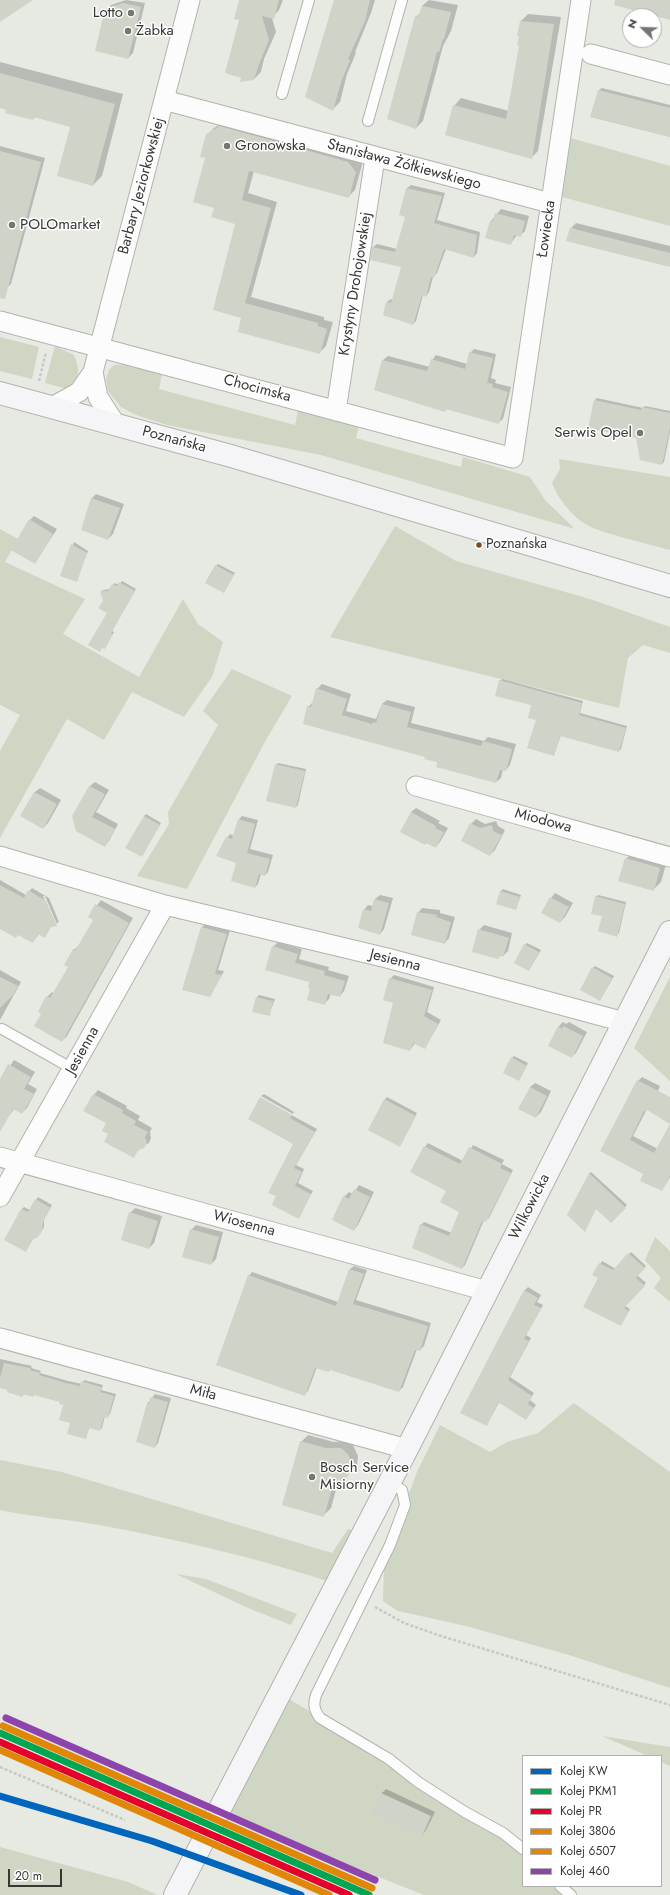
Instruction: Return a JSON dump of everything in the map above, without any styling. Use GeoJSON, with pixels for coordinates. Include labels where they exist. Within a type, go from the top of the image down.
{"type":"FeatureCollection","features":[{"type":"Feature","properties":{"kind":"main road","name":"Poznańska"},"geometry":{"type":"LineString","coordinates":[[0,393],[312,479],[670,586]]}},
{"type":"Feature","properties":{"kind":"main road","name":"Wilkowicka"},"geometry":{"type":"LineString","coordinates":[[175,1895],[407,1448],[670,932]]}},
{"type":"Feature","properties":{"kind":"street","name":"Barbary Jeziorkowskiej"},"geometry":{"type":"LineString","coordinates":[[52,407],[78,392],[93,372],[190,0]]}},
{"type":"Feature","properties":{"kind":"street","name":"Łowiecka"},"geometry":{"type":"LineString","coordinates":[[513,458],[581,0]]}},
{"type":"Feature","properties":{"kind":"street"},"geometry":{"type":"LineString","coordinates":[[591,54],[670,74]]}},
{"type":"Feature","properties":{"kind":"street","name":"Stanisława Żółkiewskiego"},"geometry":{"type":"LineString","coordinates":[[164,100],[376,158],[550,203]]}},
{"type":"Feature","properties":{"kind":"street","name":"Krystyny Drohojowskiej"},"geometry":{"type":"LineString","coordinates":[[336,411],[376,158]]}},
{"type":"Feature","properties":{"kind":"street","name":"Chocimska"},"geometry":{"type":"LineString","coordinates":[[0,321],[513,458]]}},
{"type":"Feature","properties":{"kind":"street","name":"Barbary Jeziorkowskiej"},"geometry":{"type":"LineString","coordinates":[[93,372],[98,397],[116,425]]}},
{"type":"Feature","properties":{"kind":"street","name":"Miodowa"},"geometry":{"type":"LineString","coordinates":[[416,786],[670,856]]}},
{"type":"Feature","properties":{"kind":"street","name":"Jesienna"},"geometry":{"type":"LineString","coordinates":[[0,856],[164,905],[387,958],[624,1022]]}},
{"type":"Feature","properties":{"kind":"street","name":"Jesienna"},"geometry":{"type":"LineString","coordinates":[[0,1197],[164,905]]}},
{"type":"Feature","properties":{"kind":"street","name":"Wiosenna"},"geometry":{"type":"LineString","coordinates":[[0,1157],[487,1291]]}},
{"type":"Feature","properties":{"kind":"street","name":"Miła"},"geometry":{"type":"LineString","coordinates":[[0,1338],[407,1448]]}},
{"type":"Feature","properties":{"kind":"lane"},"geometry":{"type":"LineString","coordinates":[[282,94],[309,0]]}},
{"type":"Feature","properties":{"kind":"lane"},"geometry":{"type":"LineString","coordinates":[[368,121],[402,0]]}},
{"type":"Feature","properties":{"kind":"lane"},"geometry":{"type":"LineString","coordinates":[[2,1029],[72,1069]]}},
{"type":"Feature","properties":{"kind":"lane"},"geometry":{"type":"LineString","coordinates":[[389,1482],[402,1490],[405,1505],[390,1545],[316,1695],[314,1702],[316,1712],[320,1718],[389,1759],[418,1782],[465,1812],[503,1833],[522,1847]]}},
{"type":"Feature","properties":{"kind":"lane"},"geometry":{"type":"LineString","coordinates":[[561,1887],[571,1895]]}},
{"type":"Feature","properties":{"kind":"path"},"geometry":{"type":"LineString","coordinates":[[365,1598],[382,1611],[404,1622],[441,1636],[670,1705]]}},
{"type":"Feature","properties":{"kind":"path"},"geometry":{"type":"LineString","coordinates":[[0,1767],[125,1820]]}},
{"type":"Feature","properties":{"kind":"green space"},"geometry":{"type":"Polygon","coordinates":[[[571,138],[670,166],[670,226],[562,197],[571,138]]]}},
{"type":"Feature","properties":{"kind":"green space"},"geometry":{"type":"Polygon","coordinates":[[[0,337],[39,347],[32,379],[0,371],[0,337]]]}},
{"type":"Feature","properties":{"kind":"green space"},"geometry":{"type":"Polygon","coordinates":[[[55,346],[74,355],[78,374],[75,381],[67,389],[45,383],[55,346]]]}},
{"type":"Feature","properties":{"kind":"green space"},"geometry":{"type":"Polygon","coordinates":[[[130,364],[162,374],[159,389],[295,425],[298,410],[359,426],[356,438],[461,467],[463,457],[530,477],[545,500],[575,529],[321,455],[167,425],[136,415],[121,407],[108,391],[106,379],[109,370],[114,365],[130,364]]]}},
{"type":"Feature","properties":{"kind":"green space"},"geometry":{"type":"Polygon","coordinates":[[[559,459],[670,477],[670,550],[621,537],[586,525],[563,503],[552,483],[560,469],[559,459]]]}},
{"type":"Feature","properties":{"kind":"green space"},"geometry":{"type":"Polygon","coordinates":[[[395,526],[456,561],[590,599],[670,627],[670,653],[643,645],[628,658],[619,708],[330,637],[395,526]]]}},
{"type":"Feature","properties":{"kind":"green space"},"geometry":{"type":"Polygon","coordinates":[[[0,529],[18,539],[5,562],[85,599],[63,634],[139,677],[183,599],[198,624],[223,642],[212,677],[184,717],[132,692],[104,740],[67,719],[0,838],[0,751],[20,715],[0,705],[0,529]]]}},
{"type":"Feature","properties":{"kind":"green space"},"geometry":{"type":"Polygon","coordinates":[[[232,669],[292,696],[266,740],[187,889],[137,876],[169,824],[168,812],[218,725],[203,711],[232,669]]]}},
{"type":"Feature","properties":{"kind":"green space"},"geometry":{"type":"Polygon","coordinates":[[[670,977],[670,1081],[634,1048],[670,977]]]}},
{"type":"Feature","properties":{"kind":"green space"},"geometry":{"type":"Polygon","coordinates":[[[655,1237],[670,1251],[670,1302],[654,1288],[661,1278],[645,1260],[655,1237]]]}},
{"type":"Feature","properties":{"kind":"green space"},"geometry":{"type":"Polygon","coordinates":[[[574,1403],[670,1472],[670,1688],[569,1655],[466,1626],[398,1611],[383,1601],[384,1568],[390,1545],[417,1472],[440,1425],[490,1452],[507,1442],[538,1433],[574,1403]]]}},
{"type":"Feature","properties":{"kind":"green space"},"geometry":{"type":"Polygon","coordinates":[[[0,1460],[62,1472],[332,1553],[348,1529],[363,1534],[336,1584],[278,1566],[189,1543],[99,1525],[0,1510],[0,1460]]]}},
{"type":"Feature","properties":{"kind":"green space"},"geometry":{"type":"Polygon","coordinates":[[[176,1574],[206,1579],[297,1614],[291,1625],[248,1608],[176,1574]]]}},
{"type":"Feature","properties":{"kind":"green space"},"geometry":{"type":"Polygon","coordinates":[[[279,1693],[389,1759],[522,1848],[522,1887],[561,1887],[571,1895],[424,1895],[213,1811],[279,1693]]]}},
{"type":"Feature","properties":{"kind":"green space"},"geometry":{"type":"Polygon","coordinates":[[[602,1736],[670,1747],[670,1766],[662,1762],[662,1755],[646,1755],[602,1736]]]}},
{"type":"Feature","properties":{"kind":"green space"},"geometry":{"type":"Polygon","coordinates":[[[0,1847],[128,1882],[158,1895],[0,1895],[0,1847]]]}},
{"type":"Feature","properties":{"kind":"building"},"geometry":{"type":"Polygon","coordinates":[[[0,0],[33,0],[0,22],[0,0]]]}},
{"type":"Feature","properties":{"kind":"building"},"geometry":{"type":"Polygon","coordinates":[[[239,0],[279,0],[274,19],[262,16],[269,40],[254,80],[240,82],[241,78],[225,73],[239,20],[234,19],[239,0]]]}},
{"type":"Feature","properties":{"kind":"building"},"geometry":{"type":"Polygon","coordinates":[[[334,0],[370,0],[365,21],[348,59],[350,60],[341,82],[333,111],[305,97],[334,0]]]}},
{"type":"Feature","properties":{"kind":"building"},"geometry":{"type":"Polygon","coordinates":[[[615,0],[670,0],[670,20],[662,18],[662,8],[625,8],[614,5],[615,0]]]}},
{"type":"Feature","properties":{"kind":"building"},"geometry":{"type":"Polygon","coordinates":[[[123,3],[141,7],[128,59],[95,51],[105,9],[123,3]]]}},
{"type":"Feature","properties":{"kind":"building"},"geometry":{"type":"Polygon","coordinates":[[[422,6],[451,12],[444,39],[439,52],[437,52],[416,129],[387,119],[415,16],[418,17],[422,6]]]}},
{"type":"Feature","properties":{"kind":"building"},"geometry":{"type":"Polygon","coordinates":[[[520,21],[554,24],[532,159],[445,135],[453,105],[506,119],[519,46],[517,45],[519,37],[517,36],[520,21]]]}},
{"type":"Feature","properties":{"kind":"building"},"geometry":{"type":"Polygon","coordinates":[[[0,73],[115,104],[93,186],[57,176],[70,127],[34,117],[33,120],[5,113],[6,110],[0,108],[0,73]]]}},
{"type":"Feature","properties":{"kind":"building"},"geometry":{"type":"Polygon","coordinates":[[[598,90],[670,108],[670,137],[590,117],[598,90]]]}},
{"type":"Feature","properties":{"kind":"building"},"geometry":{"type":"Polygon","coordinates":[[[220,126],[348,162],[356,172],[349,198],[249,171],[242,200],[271,208],[245,303],[318,323],[318,326],[327,329],[320,354],[238,332],[241,318],[213,310],[235,224],[211,217],[214,208],[193,202],[205,158],[200,157],[206,134],[220,126]]]}},
{"type":"Feature","properties":{"kind":"building","name":"POLOmarket"},"geometry":{"type":"Polygon","coordinates":[[[0,151],[41,162],[5,299],[0,298],[0,151]]]}},
{"type":"Feature","properties":{"kind":"building"},"geometry":{"type":"Polygon","coordinates":[[[406,188],[442,196],[434,223],[477,235],[474,258],[444,249],[434,278],[431,277],[426,297],[422,295],[413,325],[383,315],[386,302],[391,303],[401,267],[370,260],[372,247],[395,252],[405,217],[399,215],[406,188]]]}},
{"type":"Feature","properties":{"kind":"building"},"geometry":{"type":"Polygon","coordinates":[[[495,213],[525,221],[521,237],[514,235],[511,245],[485,238],[490,221],[493,221],[495,213]]]}},
{"type":"Feature","properties":{"kind":"building"},"geometry":{"type":"Polygon","coordinates":[[[570,228],[670,253],[670,267],[566,241],[570,228]]]}},
{"type":"Feature","properties":{"kind":"building"},"geometry":{"type":"Polygon","coordinates":[[[469,352],[493,358],[487,383],[493,384],[492,387],[508,392],[499,424],[446,409],[445,412],[374,390],[382,360],[427,371],[431,359],[465,369],[469,352]]]}},
{"type":"Feature","properties":{"kind":"building","name":"Serwis Opel"},"geometry":{"type":"Polygon","coordinates":[[[594,400],[641,410],[642,407],[670,413],[670,427],[662,465],[640,460],[636,438],[588,428],[594,400]]]}},
{"type":"Feature","properties":{"kind":"building"},"geometry":{"type":"Polygon","coordinates":[[[91,498],[120,508],[108,540],[81,530],[91,498]]]}},
{"type":"Feature","properties":{"kind":"building"},"geometry":{"type":"Polygon","coordinates":[[[29,519],[53,534],[35,564],[11,550],[29,519]]]}},
{"type":"Feature","properties":{"kind":"building"},"geometry":{"type":"Polygon","coordinates":[[[71,544],[87,553],[77,582],[60,576],[71,544]]]}},
{"type":"Feature","properties":{"kind":"building"},"geometry":{"type":"Polygon","coordinates":[[[215,565],[234,575],[224,593],[205,583],[215,565]]]}},
{"type":"Feature","properties":{"kind":"building"},"geometry":{"type":"Polygon","coordinates":[[[119,582],[135,591],[111,633],[113,634],[105,649],[102,648],[100,652],[88,645],[107,613],[98,608],[103,601],[100,591],[108,591],[112,584],[117,586],[119,582]]]}},
{"type":"Feature","properties":{"kind":"building"},"geometry":{"type":"Polygon","coordinates":[[[499,680],[582,703],[579,715],[626,728],[619,752],[560,736],[554,756],[527,748],[536,720],[528,718],[531,705],[495,696],[499,680]]]}},
{"type":"Feature","properties":{"kind":"building"},"geometry":{"type":"Polygon","coordinates":[[[316,688],[347,699],[342,715],[372,724],[373,722],[376,723],[382,704],[411,712],[407,727],[481,746],[483,741],[512,749],[506,771],[500,770],[496,783],[436,767],[437,762],[424,759],[425,757],[303,724],[307,706],[311,707],[316,688]]]}},
{"type":"Feature","properties":{"kind":"building"},"geometry":{"type":"Polygon","coordinates":[[[275,764],[305,771],[296,808],[266,801],[275,764]]]}},
{"type":"Feature","properties":{"kind":"building"},"geometry":{"type":"Polygon","coordinates":[[[89,786],[105,794],[92,817],[115,829],[105,847],[76,831],[72,816],[89,786]]]}},
{"type":"Feature","properties":{"kind":"building"},"geometry":{"type":"Polygon","coordinates":[[[34,792],[57,804],[43,829],[20,816],[34,792]]]}},
{"type":"Feature","properties":{"kind":"building"},"geometry":{"type":"Polygon","coordinates":[[[411,812],[436,826],[435,828],[444,832],[436,848],[426,843],[425,845],[400,832],[411,812]]]}},
{"type":"Feature","properties":{"kind":"building"},"geometry":{"type":"Polygon","coordinates":[[[144,816],[160,825],[142,857],[125,848],[144,816]]]}},
{"type":"Feature","properties":{"kind":"building"},"geometry":{"type":"Polygon","coordinates":[[[238,819],[255,824],[247,853],[270,859],[265,876],[259,874],[255,888],[231,881],[236,863],[216,856],[226,837],[232,839],[238,819]]]}},
{"type":"Feature","properties":{"kind":"building"},"geometry":{"type":"Polygon","coordinates":[[[470,823],[480,828],[492,825],[493,831],[502,835],[490,856],[461,841],[470,823]]]}},
{"type":"Feature","properties":{"kind":"building"},"geometry":{"type":"Polygon","coordinates":[[[625,858],[660,868],[654,891],[618,881],[625,858]]]}},
{"type":"Feature","properties":{"kind":"building"},"geometry":{"type":"Polygon","coordinates":[[[0,885],[24,898],[28,890],[46,901],[57,926],[51,927],[45,938],[38,934],[33,943],[18,935],[16,938],[0,929],[0,885]]]}},
{"type":"Feature","properties":{"kind":"building"},"geometry":{"type":"Polygon","coordinates":[[[500,891],[520,897],[516,910],[496,904],[500,891]]]}},
{"type":"Feature","properties":{"kind":"building"},"geometry":{"type":"Polygon","coordinates":[[[595,896],[625,904],[617,937],[598,931],[602,916],[591,914],[595,896]]]}},
{"type":"Feature","properties":{"kind":"building"},"geometry":{"type":"Polygon","coordinates":[[[550,897],[569,907],[560,923],[541,913],[550,897]]]}},
{"type":"Feature","properties":{"kind":"building"},"geometry":{"type":"Polygon","coordinates":[[[374,899],[389,903],[380,935],[358,928],[363,909],[371,911],[374,899]]]}},
{"type":"Feature","properties":{"kind":"building"},"geometry":{"type":"Polygon","coordinates":[[[95,904],[129,923],[62,1042],[34,1026],[41,1014],[38,1012],[46,996],[50,998],[68,967],[64,965],[73,949],[75,951],[93,920],[88,917],[95,904]]]}},
{"type":"Feature","properties":{"kind":"building"},"geometry":{"type":"Polygon","coordinates":[[[417,912],[437,915],[436,917],[451,922],[445,944],[411,935],[417,912]]]}},
{"type":"Feature","properties":{"kind":"building"},"geometry":{"type":"Polygon","coordinates":[[[201,927],[227,934],[215,974],[222,975],[210,997],[182,990],[201,927]]]}},
{"type":"Feature","properties":{"kind":"building"},"geometry":{"type":"Polygon","coordinates":[[[478,929],[509,938],[503,957],[500,955],[498,959],[472,952],[478,929]]]}},
{"type":"Feature","properties":{"kind":"building"},"geometry":{"type":"Polygon","coordinates":[[[524,944],[539,952],[529,971],[514,963],[524,944]]]}},
{"type":"Feature","properties":{"kind":"building"},"geometry":{"type":"Polygon","coordinates":[[[272,946],[298,954],[295,963],[325,971],[324,975],[345,981],[340,997],[328,994],[325,1005],[307,1000],[310,989],[308,988],[309,982],[265,970],[272,946]]]}},
{"type":"Feature","properties":{"kind":"building"},"geometry":{"type":"Polygon","coordinates":[[[592,967],[612,978],[600,1001],[580,990],[592,967]]]}},
{"type":"Feature","properties":{"kind":"building"},"geometry":{"type":"Polygon","coordinates":[[[0,977],[18,986],[13,995],[0,1008],[0,977]]]}},
{"type":"Feature","properties":{"kind":"building"},"geometry":{"type":"Polygon","coordinates":[[[389,978],[432,990],[424,1016],[438,1024],[425,1049],[413,1043],[410,1051],[383,1043],[393,1003],[383,1000],[389,978]]]}},
{"type":"Feature","properties":{"kind":"building"},"geometry":{"type":"Polygon","coordinates":[[[256,997],[273,1001],[270,1016],[252,1012],[256,997]]]}},
{"type":"Feature","properties":{"kind":"building"},"geometry":{"type":"Polygon","coordinates":[[[558,1026],[562,1029],[563,1026],[583,1036],[572,1058],[548,1046],[558,1026]]]}},
{"type":"Feature","properties":{"kind":"building"},"geometry":{"type":"Polygon","coordinates":[[[511,1057],[527,1066],[519,1081],[503,1073],[511,1057]]]}},
{"type":"Feature","properties":{"kind":"building"},"geometry":{"type":"Polygon","coordinates":[[[8,1064],[31,1077],[24,1089],[34,1094],[22,1114],[13,1109],[0,1132],[0,1079],[8,1064]]]}},
{"type":"Feature","properties":{"kind":"building"},"geometry":{"type":"Polygon","coordinates":[[[637,1080],[670,1097],[670,1124],[670,1175],[662,1191],[640,1181],[643,1174],[600,1151],[637,1080]],[[647,1110],[646,1112],[644,1111],[630,1140],[654,1153],[670,1124],[647,1110]]]}},
{"type":"Feature","properties":{"kind":"building"},"geometry":{"type":"Polygon","coordinates":[[[530,1087],[547,1096],[536,1118],[518,1109],[530,1087]]]}},
{"type":"Feature","properties":{"kind":"building"},"geometry":{"type":"Polygon","coordinates":[[[93,1094],[123,1110],[122,1113],[136,1121],[134,1125],[148,1132],[145,1137],[147,1143],[144,1148],[138,1150],[134,1158],[104,1142],[108,1134],[102,1131],[106,1123],[83,1111],[93,1094]]]}},
{"type":"Feature","properties":{"kind":"building"},"geometry":{"type":"Polygon","coordinates":[[[260,1097],[292,1115],[290,1118],[315,1132],[294,1168],[302,1172],[295,1186],[311,1194],[299,1219],[272,1205],[276,1196],[268,1193],[293,1144],[248,1119],[260,1097]]]}},
{"type":"Feature","properties":{"kind":"building"},"geometry":{"type":"Polygon","coordinates":[[[384,1099],[416,1116],[400,1147],[368,1130],[384,1099]]]}},
{"type":"Feature","properties":{"kind":"building"},"geometry":{"type":"Polygon","coordinates":[[[424,1146],[460,1164],[469,1147],[502,1164],[500,1168],[511,1173],[486,1222],[482,1221],[462,1269],[412,1248],[420,1224],[449,1236],[459,1212],[440,1202],[446,1191],[410,1172],[424,1146]]]}},
{"type":"Feature","properties":{"kind":"building"},"geometry":{"type":"Polygon","coordinates":[[[589,1173],[626,1208],[611,1223],[596,1209],[585,1232],[567,1215],[589,1173]]]}},
{"type":"Feature","properties":{"kind":"building"},"geometry":{"type":"Polygon","coordinates":[[[354,1189],[370,1197],[354,1231],[332,1220],[343,1196],[349,1199],[354,1189]]]}},
{"type":"Feature","properties":{"kind":"building"},"geometry":{"type":"Polygon","coordinates":[[[35,1199],[51,1208],[43,1222],[42,1230],[38,1237],[31,1241],[26,1252],[4,1240],[21,1209],[28,1212],[35,1199]]]}},
{"type":"Feature","properties":{"kind":"building"},"geometry":{"type":"Polygon","coordinates":[[[129,1212],[158,1221],[149,1249],[121,1240],[129,1212]]]}},
{"type":"Feature","properties":{"kind":"building"},"geometry":{"type":"Polygon","coordinates":[[[190,1229],[219,1237],[211,1265],[182,1257],[190,1229]]]}},
{"type":"Feature","properties":{"kind":"building"},"geometry":{"type":"Polygon","coordinates":[[[628,1253],[645,1268],[636,1278],[645,1286],[624,1308],[629,1311],[621,1326],[583,1307],[598,1278],[592,1275],[599,1263],[613,1270],[628,1253]]]}},
{"type":"Feature","properties":{"kind":"building"},"geometry":{"type":"Polygon","coordinates":[[[349,1269],[364,1274],[353,1304],[428,1326],[420,1351],[415,1350],[399,1392],[330,1370],[329,1372],[315,1368],[305,1396],[216,1365],[248,1275],[336,1306],[349,1269]]]}},
{"type":"Feature","properties":{"kind":"building"},"geometry":{"type":"Polygon","coordinates":[[[524,1290],[538,1298],[534,1305],[541,1308],[524,1339],[529,1341],[508,1380],[532,1396],[528,1404],[534,1408],[526,1420],[498,1402],[487,1426],[460,1413],[524,1290]]]}},
{"type":"Feature","properties":{"kind":"building"},"geometry":{"type":"Polygon","coordinates":[[[4,1363],[30,1368],[30,1370],[40,1373],[39,1375],[66,1383],[80,1386],[81,1381],[101,1387],[100,1392],[114,1396],[108,1418],[104,1417],[100,1431],[89,1428],[86,1439],[67,1434],[70,1423],[59,1420],[63,1405],[59,1404],[60,1402],[34,1395],[33,1397],[23,1394],[22,1397],[0,1388],[0,1378],[4,1363]]]}},
{"type":"Feature","properties":{"kind":"building"},"geometry":{"type":"Polygon","coordinates":[[[150,1397],[168,1402],[155,1448],[136,1442],[150,1397]]]}},
{"type":"Feature","properties":{"kind":"building"},"geometry":{"type":"Polygon","coordinates":[[[300,1441],[326,1448],[341,1448],[348,1454],[351,1461],[352,1467],[348,1476],[344,1481],[333,1485],[324,1517],[282,1505],[300,1441]]]}},
{"type":"Feature","properties":{"kind":"building"},"geometry":{"type":"Polygon","coordinates":[[[381,1793],[431,1816],[422,1836],[372,1814],[381,1793]]]}},
{"type":"Feature","properties":{"kind":"rail line","name":"460"},"geometry":{"type":"LineString","coordinates":[[6,1718],[375,1880]]}},
{"type":"Feature","properties":{"kind":"rail line","name":"3806"},"geometry":{"type":"LineString","coordinates":[[3,1726],[372,1888]]}},
{"type":"Feature","properties":{"kind":"rail line","name":"PKM1"},"geometry":{"type":"LineString","coordinates":[[0,1733],[369,1895]]}},
{"type":"Feature","properties":{"kind":"rail line","name":"PR"},"geometry":{"type":"LineString","coordinates":[[0,1742],[349,1895]]}},
{"type":"Feature","properties":{"kind":"rail line","name":"6507"},"geometry":{"type":"LineString","coordinates":[[0,1750],[329,1895]]}},
{"type":"Feature","properties":{"kind":"rail line","name":"KW"},"geometry":{"type":"LineString","coordinates":[[0,1796],[152,1841],[301,1895]]}},
{"type":"Feature","properties":{"kind":"place","name":"Lotto"},"geometry":{"type":"Point","coordinates":[131,13]}},
{"type":"Feature","properties":{"kind":"place","name":"Żabka"},"geometry":{"type":"Point","coordinates":[128,31]}},
{"type":"Feature","properties":{"kind":"place","name":"Gronowska"},"geometry":{"type":"Point","coordinates":[227,146]}},
{"type":"Feature","properties":{"kind":"place","name":"POLOmarket"},"geometry":{"type":"Point","coordinates":[12,225]}},
{"type":"Feature","properties":{"kind":"place","name":"Serwis Opel"},"geometry":{"type":"Point","coordinates":[640,433]}},
{"type":"Feature","properties":{"kind":"place","name":"Poznańska"},"geometry":{"type":"Point","coordinates":[479,545]}},
{"type":"Feature","properties":{"kind":"place","name":"Bosch Service Misiorny"},"geometry":{"type":"Point","coordinates":[312,1477]}}]}
